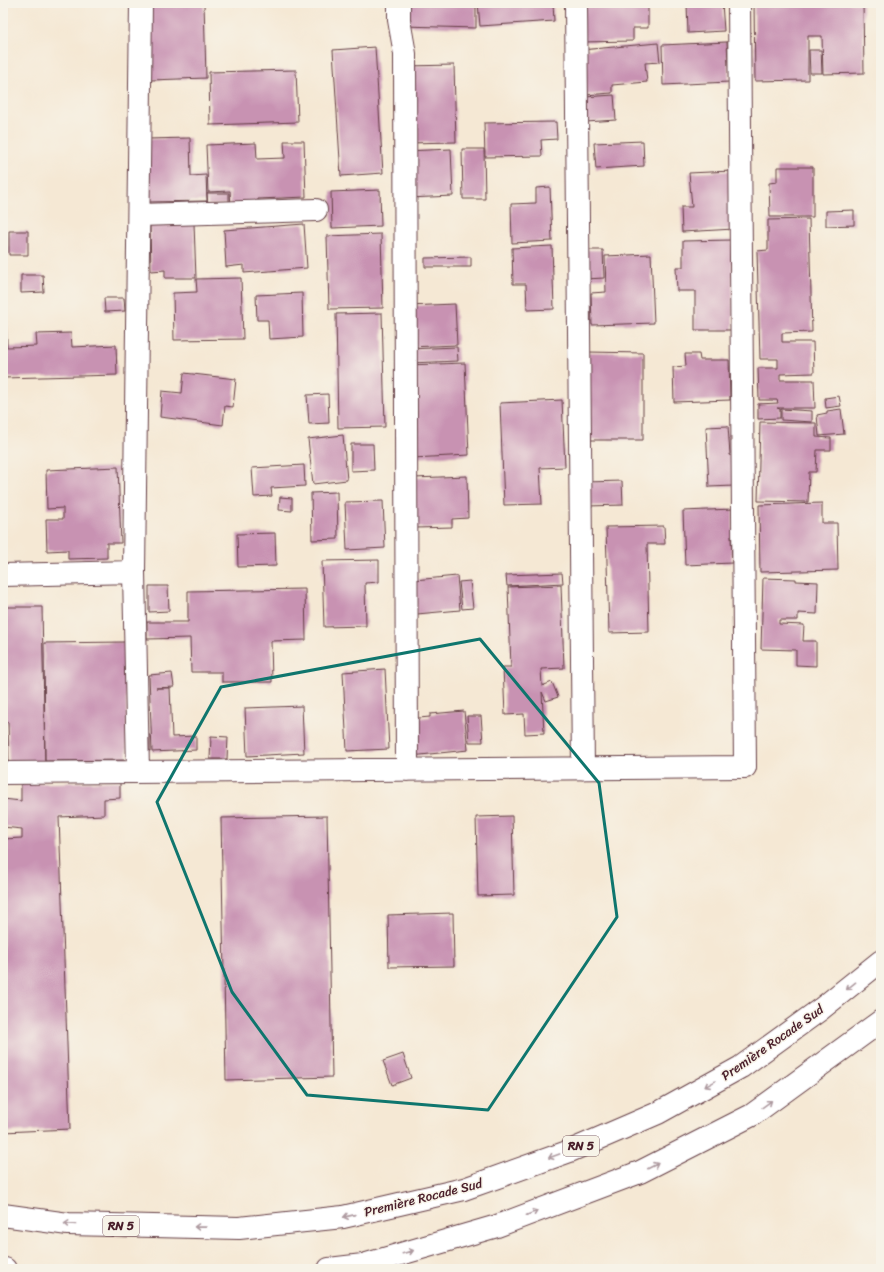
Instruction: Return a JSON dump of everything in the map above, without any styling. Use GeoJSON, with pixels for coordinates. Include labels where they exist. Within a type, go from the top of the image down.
{"type":"FeatureCollection","features":[{"type":"Feature","properties":{"kind":"main road"},"geometry":{"type":"LineString","coordinates":[[138,771],[134,572],[142,3]]}},
{"type":"Feature","properties":{"kind":"main road"},"geometry":{"type":"LineString","coordinates":[[399,3],[398,20],[404,54],[407,770]]}},
{"type":"Feature","properties":{"kind":"main road"},"geometry":{"type":"LineString","coordinates":[[576,3],[583,769]]}},
{"type":"Feature","properties":{"kind":"main road"},"geometry":{"type":"LineString","coordinates":[[3,773],[745,767],[739,3]]}},
{"type":"Feature","properties":{"kind":"main road"},"geometry":{"type":"LineString","coordinates":[[139,215],[316,210]]}},
{"type":"Feature","properties":{"kind":"main road"},"geometry":{"type":"LineString","coordinates":[[3,575],[134,572]]}},
{"type":"Feature","properties":{"kind":"main road","name":"Première Rocade Sud"},"geometry":{"type":"LineString","coordinates":[[3,1215],[68,1224],[239,1228],[343,1217],[464,1189],[570,1151],[665,1109],[741,1067],[821,1009],[881,961]]}},
{"type":"Feature","properties":{"kind":"main road"},"geometry":{"type":"LineString","coordinates":[[329,1269],[363,1265],[497,1226],[640,1172],[752,1115],[881,1021]]}},
{"type":"Feature","properties":{"kind":"highlighted area"},"geometry":{"type":"Polygon","coordinates":[[[480,639],[599,783],[617,917],[488,1110],[307,1095],[232,992],[157,802],[221,687],[480,639]]]}},
{"type":"Feature","properties":{"kind":"building"},"geometry":{"type":"Polygon","coordinates":[[[148,3],[204,3],[206,78],[151,80],[148,3]]]}},
{"type":"Feature","properties":{"kind":"building"},"geometry":{"type":"Polygon","coordinates":[[[403,3],[476,3],[476,28],[403,26],[403,3]]]}},
{"type":"Feature","properties":{"kind":"building"},"geometry":{"type":"Polygon","coordinates":[[[478,3],[553,3],[554,21],[480,26],[478,3]]]}},
{"type":"Feature","properties":{"kind":"building"},"geometry":{"type":"Polygon","coordinates":[[[582,3],[648,3],[648,28],[633,28],[633,41],[582,42],[582,3]]]}},
{"type":"Feature","properties":{"kind":"building"},"geometry":{"type":"Polygon","coordinates":[[[661,3],[679,3],[679,5],[661,6],[661,3]]]}},
{"type":"Feature","properties":{"kind":"building"},"geometry":{"type":"Polygon","coordinates":[[[687,3],[722,3],[724,31],[688,33],[687,3]]]}},
{"type":"Feature","properties":{"kind":"building"},"geometry":{"type":"Polygon","coordinates":[[[754,3],[863,3],[864,73],[823,74],[822,36],[808,36],[808,80],[755,81],[754,3]]]}},
{"type":"Feature","properties":{"kind":"building"},"geometry":{"type":"Polygon","coordinates":[[[727,42],[729,82],[663,85],[662,45],[727,42]]]}},
{"type":"Feature","properties":{"kind":"building"},"geometry":{"type":"Polygon","coordinates":[[[658,43],[660,62],[645,63],[647,82],[612,85],[612,93],[585,95],[581,50],[658,43]]]}},
{"type":"Feature","properties":{"kind":"building"},"geometry":{"type":"Polygon","coordinates":[[[375,47],[383,173],[341,176],[333,50],[375,47]]]}},
{"type":"Feature","properties":{"kind":"building"},"geometry":{"type":"Polygon","coordinates":[[[809,50],[821,50],[822,73],[810,73],[809,50]]]}},
{"type":"Feature","properties":{"kind":"building"},"geometry":{"type":"Polygon","coordinates":[[[454,65],[456,142],[408,143],[406,66],[454,65]]]}},
{"type":"Feature","properties":{"kind":"building"},"geometry":{"type":"Polygon","coordinates":[[[296,70],[298,122],[210,125],[209,72],[296,70]]]}},
{"type":"Feature","properties":{"kind":"building"},"geometry":{"type":"Polygon","coordinates":[[[614,95],[616,120],[586,122],[585,97],[614,95]]]}},
{"type":"Feature","properties":{"kind":"building"},"geometry":{"type":"Polygon","coordinates":[[[556,122],[557,139],[541,140],[542,156],[485,157],[484,123],[556,122]]]}},
{"type":"Feature","properties":{"kind":"building"},"geometry":{"type":"Polygon","coordinates":[[[190,138],[191,176],[206,175],[207,201],[148,202],[147,139],[190,138]]]}},
{"type":"Feature","properties":{"kind":"building"},"geometry":{"type":"Polygon","coordinates":[[[284,141],[304,141],[306,197],[258,199],[258,206],[231,207],[230,191],[208,192],[206,145],[256,143],[257,159],[285,158],[284,141]]]}},
{"type":"Feature","properties":{"kind":"building"},"geometry":{"type":"Polygon","coordinates":[[[643,141],[644,166],[596,169],[594,143],[643,141]]]}},
{"type":"Feature","properties":{"kind":"building"},"geometry":{"type":"Polygon","coordinates":[[[451,149],[453,196],[408,198],[406,151],[451,149]]]}},
{"type":"Feature","properties":{"kind":"building"},"geometry":{"type":"Polygon","coordinates":[[[462,149],[484,149],[485,199],[463,199],[462,149]]]}},
{"type":"Feature","properties":{"kind":"building"},"geometry":{"type":"Polygon","coordinates":[[[777,167],[813,167],[813,217],[770,217],[769,183],[777,182],[777,167]]]}},
{"type":"Feature","properties":{"kind":"building"},"geometry":{"type":"Polygon","coordinates":[[[732,171],[734,229],[682,232],[681,207],[692,207],[689,173],[732,171]]]}},
{"type":"Feature","properties":{"kind":"building"},"geometry":{"type":"Polygon","coordinates":[[[550,187],[552,241],[512,243],[511,204],[536,203],[536,188],[550,187]]]}},
{"type":"Feature","properties":{"kind":"building"},"geometry":{"type":"Polygon","coordinates":[[[380,190],[381,226],[332,228],[331,192],[380,190]]]}},
{"type":"Feature","properties":{"kind":"building"},"geometry":{"type":"Polygon","coordinates":[[[207,193],[229,193],[229,204],[208,205],[207,193]]]}},
{"type":"Feature","properties":{"kind":"building"},"geometry":{"type":"Polygon","coordinates":[[[854,210],[854,225],[826,226],[826,211],[854,210]]]}},
{"type":"Feature","properties":{"kind":"building"},"geometry":{"type":"Polygon","coordinates":[[[809,219],[812,332],[782,333],[782,342],[813,342],[814,373],[780,374],[780,380],[814,380],[815,408],[777,408],[780,409],[780,418],[758,419],[758,404],[778,403],[777,400],[759,400],[758,368],[778,368],[778,359],[760,359],[757,251],[768,250],[768,220],[809,219]]]}},
{"type":"Feature","properties":{"kind":"building"},"geometry":{"type":"Polygon","coordinates":[[[194,224],[196,278],[165,278],[165,270],[151,271],[150,225],[194,224]]]}},
{"type":"Feature","properties":{"kind":"building"},"geometry":{"type":"Polygon","coordinates":[[[304,224],[307,268],[244,273],[244,265],[226,267],[224,230],[304,224]]]}},
{"type":"Feature","properties":{"kind":"building"},"geometry":{"type":"Polygon","coordinates":[[[9,231],[28,231],[28,255],[9,255],[9,231]]]}},
{"type":"Feature","properties":{"kind":"building"},"geometry":{"type":"Polygon","coordinates":[[[381,234],[383,308],[329,309],[327,236],[381,234]]]}},
{"type":"Feature","properties":{"kind":"building"},"geometry":{"type":"Polygon","coordinates":[[[732,240],[733,330],[695,330],[695,291],[677,291],[676,267],[683,267],[683,241],[732,240]]]}},
{"type":"Feature","properties":{"kind":"building"},"geometry":{"type":"Polygon","coordinates":[[[552,246],[554,309],[527,310],[526,284],[513,284],[512,248],[552,246]]]}},
{"type":"Feature","properties":{"kind":"building"},"geometry":{"type":"Polygon","coordinates":[[[585,250],[603,250],[604,278],[586,279],[585,250]]]}},
{"type":"Feature","properties":{"kind":"building"},"geometry":{"type":"Polygon","coordinates":[[[651,254],[654,323],[592,325],[591,293],[606,292],[605,256],[651,254]]]}},
{"type":"Feature","properties":{"kind":"building"},"geometry":{"type":"Polygon","coordinates":[[[471,257],[471,267],[425,267],[425,258],[471,257]]]}},
{"type":"Feature","properties":{"kind":"building"},"geometry":{"type":"Polygon","coordinates":[[[21,275],[43,275],[44,292],[21,293],[21,275]]]}},
{"type":"Feature","properties":{"kind":"building"},"geometry":{"type":"Polygon","coordinates":[[[241,278],[243,339],[174,340],[173,293],[197,292],[196,279],[241,278]]]}},
{"type":"Feature","properties":{"kind":"building"},"geometry":{"type":"Polygon","coordinates":[[[302,293],[303,337],[269,339],[268,320],[257,320],[256,295],[302,293]]]}},
{"type":"Feature","properties":{"kind":"building"},"geometry":{"type":"Polygon","coordinates":[[[104,298],[124,298],[125,311],[105,312],[104,298]]]}},
{"type":"Feature","properties":{"kind":"building"},"geometry":{"type":"Polygon","coordinates":[[[455,304],[457,345],[410,347],[408,306],[455,304]]]}},
{"type":"Feature","properties":{"kind":"building"},"geometry":{"type":"Polygon","coordinates":[[[3,305],[6,305],[7,347],[37,346],[36,334],[71,333],[72,347],[116,345],[117,375],[3,378],[3,305]]]}},
{"type":"Feature","properties":{"kind":"building"},"geometry":{"type":"Polygon","coordinates":[[[382,313],[385,427],[338,428],[336,314],[382,313]]]}},
{"type":"Feature","properties":{"kind":"building"},"geometry":{"type":"Polygon","coordinates":[[[457,347],[458,361],[410,363],[409,349],[457,347]]]}},
{"type":"Feature","properties":{"kind":"building"},"geometry":{"type":"Polygon","coordinates":[[[588,352],[643,353],[643,440],[588,440],[588,352]]]}},
{"type":"Feature","properties":{"kind":"building"},"geometry":{"type":"Polygon","coordinates":[[[685,354],[699,354],[700,360],[729,360],[730,400],[674,402],[673,367],[686,366],[685,354]]]}},
{"type":"Feature","properties":{"kind":"building"},"geometry":{"type":"Polygon","coordinates":[[[465,363],[469,455],[412,458],[407,365],[465,363]]]}},
{"type":"Feature","properties":{"kind":"building"},"geometry":{"type":"Polygon","coordinates":[[[184,373],[236,379],[233,407],[225,406],[223,425],[160,417],[162,391],[182,393],[184,373]]]}},
{"type":"Feature","properties":{"kind":"building"},"geometry":{"type":"Polygon","coordinates":[[[328,394],[329,423],[309,424],[307,395],[328,394]]]}},
{"type":"Feature","properties":{"kind":"building"},"geometry":{"type":"Polygon","coordinates":[[[839,396],[841,406],[826,408],[825,398],[839,396]]]}},
{"type":"Feature","properties":{"kind":"building"},"geometry":{"type":"Polygon","coordinates":[[[562,400],[565,467],[540,468],[542,504],[504,505],[500,403],[562,400]]]}},
{"type":"Feature","properties":{"kind":"building"},"geometry":{"type":"Polygon","coordinates":[[[781,409],[812,411],[812,422],[781,420],[781,409]]]}},
{"type":"Feature","properties":{"kind":"building"},"geometry":{"type":"Polygon","coordinates":[[[841,409],[844,434],[819,436],[817,415],[827,413],[827,411],[841,409]]]}},
{"type":"Feature","properties":{"kind":"building"},"geometry":{"type":"Polygon","coordinates":[[[760,422],[816,423],[816,437],[831,438],[831,450],[817,450],[816,472],[809,472],[808,502],[758,501],[760,422]]]}},
{"type":"Feature","properties":{"kind":"building"},"geometry":{"type":"Polygon","coordinates":[[[728,426],[734,486],[709,487],[706,427],[728,426]]]}},
{"type":"Feature","properties":{"kind":"building"},"geometry":{"type":"Polygon","coordinates":[[[343,435],[347,480],[313,484],[308,439],[343,435]]]}},
{"type":"Feature","properties":{"kind":"building"},"geometry":{"type":"Polygon","coordinates":[[[351,444],[373,444],[374,470],[351,471],[351,444]]]}},
{"type":"Feature","properties":{"kind":"building"},"geometry":{"type":"Polygon","coordinates":[[[304,465],[305,486],[271,488],[272,496],[254,497],[252,468],[304,465]]]}},
{"type":"Feature","properties":{"kind":"building"},"geometry":{"type":"Polygon","coordinates":[[[118,467],[121,543],[107,543],[107,558],[68,559],[68,550],[47,551],[46,519],[63,519],[63,508],[47,509],[46,470],[118,467]]]}},
{"type":"Feature","properties":{"kind":"building"},"geometry":{"type":"Polygon","coordinates":[[[467,476],[468,518],[452,519],[452,527],[416,528],[414,478],[467,476]]]}},
{"type":"Feature","properties":{"kind":"building"},"geometry":{"type":"Polygon","coordinates":[[[622,481],[623,505],[588,506],[587,482],[622,481]]]}},
{"type":"Feature","properties":{"kind":"building"},"geometry":{"type":"Polygon","coordinates":[[[337,492],[338,539],[312,540],[311,493],[337,492]]]}},
{"type":"Feature","properties":{"kind":"building"},"geometry":{"type":"Polygon","coordinates":[[[280,497],[292,498],[292,511],[279,510],[280,497]]]}},
{"type":"Feature","properties":{"kind":"building"},"geometry":{"type":"Polygon","coordinates":[[[383,501],[385,548],[347,550],[345,502],[383,501]]]}},
{"type":"Feature","properties":{"kind":"building"},"geometry":{"type":"Polygon","coordinates":[[[822,503],[822,523],[837,523],[838,570],[760,572],[759,505],[822,503]]]}},
{"type":"Feature","properties":{"kind":"building"},"geometry":{"type":"Polygon","coordinates":[[[733,509],[733,536],[731,536],[732,563],[685,565],[683,511],[733,509]]]}},
{"type":"Feature","properties":{"kind":"building"},"geometry":{"type":"Polygon","coordinates":[[[664,526],[665,544],[647,544],[649,632],[609,633],[606,527],[664,526]]]}},
{"type":"Feature","properties":{"kind":"building"},"geometry":{"type":"Polygon","coordinates":[[[275,533],[276,566],[238,567],[237,534],[275,533]]]}},
{"type":"Feature","properties":{"kind":"building"},"geometry":{"type":"Polygon","coordinates":[[[379,560],[379,582],[365,583],[366,626],[324,627],[322,561],[379,560]]]}},
{"type":"Feature","properties":{"kind":"building"},"geometry":{"type":"Polygon","coordinates":[[[562,573],[563,583],[507,586],[506,575],[562,573]]]}},
{"type":"Feature","properties":{"kind":"building"},"geometry":{"type":"Polygon","coordinates":[[[457,576],[460,610],[417,614],[414,580],[457,576]]]}},
{"type":"Feature","properties":{"kind":"building"},"geometry":{"type":"Polygon","coordinates":[[[763,578],[796,579],[796,581],[818,582],[817,614],[798,613],[798,620],[779,620],[779,624],[804,625],[803,641],[816,641],[816,666],[796,665],[796,650],[761,649],[763,578]]]}},
{"type":"Feature","properties":{"kind":"building"},"geometry":{"type":"Polygon","coordinates":[[[470,581],[473,608],[462,609],[459,582],[470,581]]]}},
{"type":"Feature","properties":{"kind":"building"},"geometry":{"type":"Polygon","coordinates":[[[561,585],[564,668],[541,669],[542,686],[552,682],[558,697],[546,701],[542,692],[544,733],[525,734],[524,714],[505,715],[503,667],[511,667],[508,587],[561,585]]]}},
{"type":"Feature","properties":{"kind":"building"},"geometry":{"type":"Polygon","coordinates":[[[149,586],[168,586],[169,611],[149,612],[149,586]]]}},
{"type":"Feature","properties":{"kind":"building"},"geometry":{"type":"Polygon","coordinates":[[[305,589],[306,640],[271,641],[272,682],[222,682],[222,672],[191,672],[190,638],[147,639],[147,622],[188,622],[188,591],[305,589]]]}},
{"type":"Feature","properties":{"kind":"building"},"geometry":{"type":"Polygon","coordinates":[[[3,607],[42,607],[45,766],[9,767],[8,722],[3,722],[3,607]]]}},
{"type":"Feature","properties":{"kind":"building"},"geometry":{"type":"Polygon","coordinates":[[[126,642],[127,760],[45,761],[44,643],[126,642]]]}},
{"type":"Feature","properties":{"kind":"building"},"geometry":{"type":"Polygon","coordinates":[[[385,669],[389,749],[347,751],[343,672],[385,669]]]}},
{"type":"Feature","properties":{"kind":"building"},"geometry":{"type":"Polygon","coordinates":[[[172,673],[174,687],[156,688],[170,688],[172,737],[196,736],[196,750],[152,752],[149,675],[172,673]]]}},
{"type":"Feature","properties":{"kind":"building"},"geometry":{"type":"Polygon","coordinates":[[[302,706],[304,753],[247,756],[245,708],[302,706]]]}},
{"type":"Feature","properties":{"kind":"building"},"geometry":{"type":"Polygon","coordinates":[[[464,711],[468,750],[411,756],[408,719],[430,717],[430,714],[464,711]]]}},
{"type":"Feature","properties":{"kind":"building"},"geometry":{"type":"Polygon","coordinates":[[[467,716],[481,716],[483,742],[469,742],[467,716]]]}},
{"type":"Feature","properties":{"kind":"building"},"geometry":{"type":"Polygon","coordinates":[[[142,735],[150,735],[150,751],[142,751],[142,735]]]}},
{"type":"Feature","properties":{"kind":"building"},"geometry":{"type":"Polygon","coordinates":[[[211,736],[228,737],[227,759],[210,759],[211,736]]]}},
{"type":"Feature","properties":{"kind":"building"},"geometry":{"type":"Polygon","coordinates":[[[120,781],[120,798],[104,799],[104,815],[59,817],[70,1129],[3,1132],[3,839],[22,838],[22,829],[3,827],[3,799],[21,801],[21,784],[120,781]]]}},
{"type":"Feature","properties":{"kind":"building"},"geometry":{"type":"Polygon","coordinates":[[[327,816],[332,1077],[226,1080],[221,818],[327,816]]]}},
{"type":"Feature","properties":{"kind":"building"},"geometry":{"type":"Polygon","coordinates":[[[512,816],[514,895],[478,896],[476,817],[512,816]]]}},
{"type":"Feature","properties":{"kind":"building"},"geometry":{"type":"Polygon","coordinates":[[[453,913],[454,966],[389,967],[388,915],[453,913]]]}},
{"type":"Feature","properties":{"kind":"building"},"geometry":{"type":"Polygon","coordinates":[[[403,1054],[411,1078],[392,1085],[383,1061],[403,1054]]]}}]}
